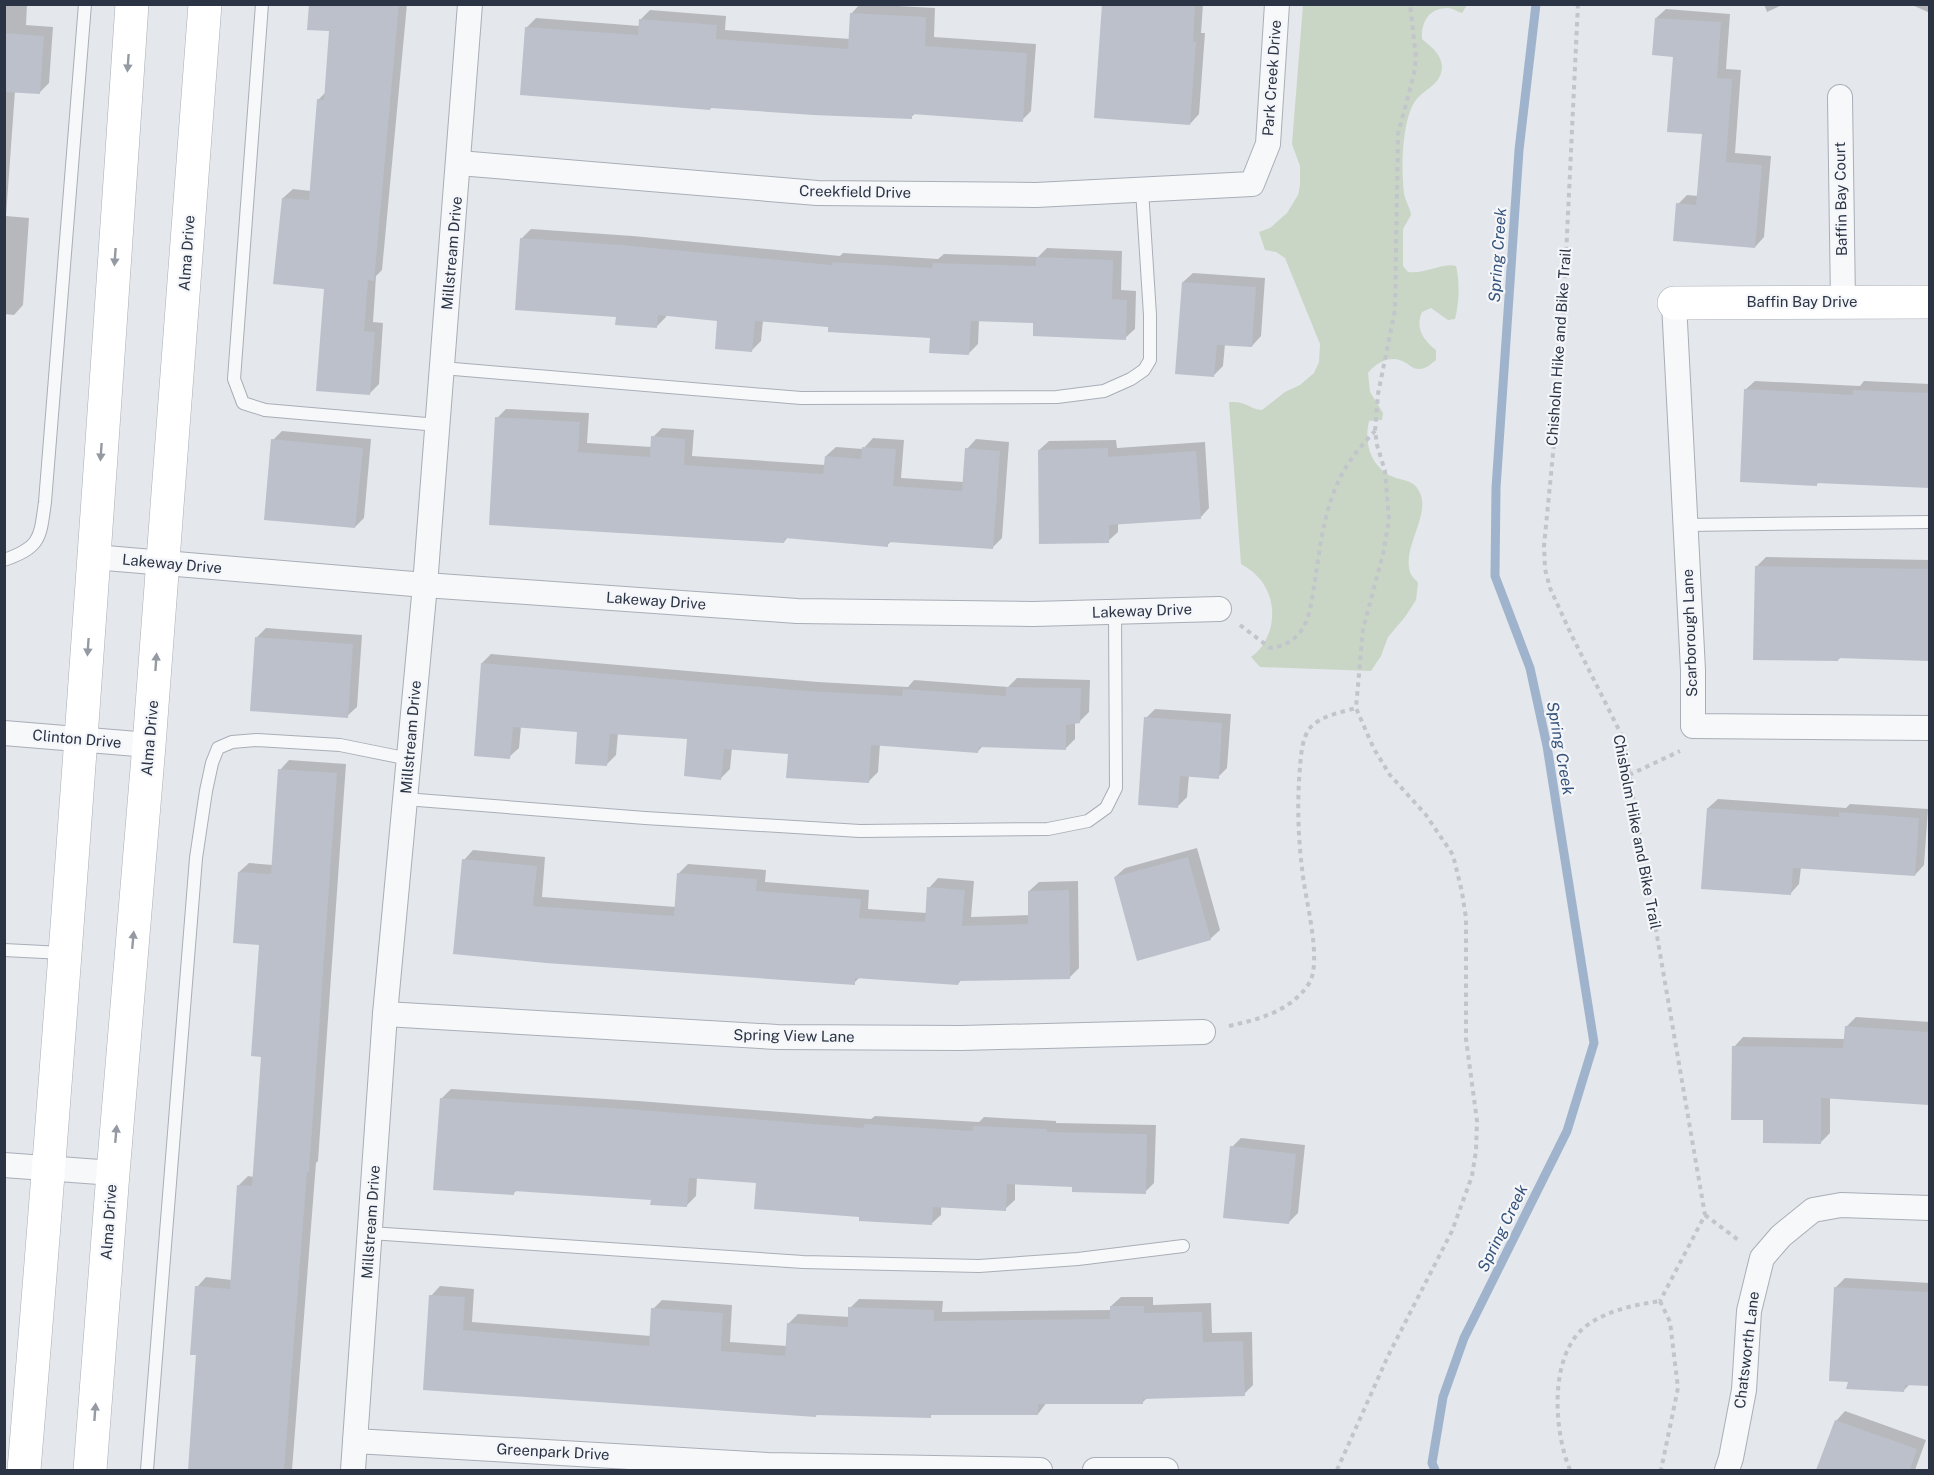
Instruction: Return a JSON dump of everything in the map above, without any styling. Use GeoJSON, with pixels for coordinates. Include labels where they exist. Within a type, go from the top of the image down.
{"type":"FeatureCollection","features":[{"type":"Feature","properties":{"kind":"main road"},"geometry":{"type":"LineString","coordinates":[[24,1470],[81,740],[132,4]]}},
{"type":"Feature","properties":{"kind":"main road","name":"Alma Drive"},"geometry":{"type":"LineString","coordinates":[[90,1470],[150,745],[205,4]]}},
{"type":"Feature","properties":{"kind":"main road","name":"Baffin Bay Drive"},"geometry":{"type":"LineString","coordinates":[[1674,303],[1929,302]]}},
{"type":"Feature","properties":{"kind":"street","name":"Millstream Drive"},"geometry":{"type":"LineString","coordinates":[[353,1470],[385,1014],[425,585],[471,4]]}},
{"type":"Feature","properties":{"kind":"street","name":"Park Creek Drive"},"geometry":{"type":"LineString","coordinates":[[1252,184],[1268,144],[1277,4]]}},
{"type":"Feature","properties":{"kind":"street","name":"Baffin Bay Court"},"geometry":{"type":"LineString","coordinates":[[1840,97],[1843,302]]}},
{"type":"Feature","properties":{"kind":"street","name":"Creekfield Drive"},"geometry":{"type":"LineString","coordinates":[[459,163],[817,193],[1036,195],[1252,184]]}},
{"type":"Feature","properties":{"kind":"street","name":"Scarborough Lane"},"geometry":{"type":"LineString","coordinates":[[1674,303],[1693,670],[1693,726]]}},
{"type":"Feature","properties":{"kind":"street","name":"Lakeway Drive"},"geometry":{"type":"LineString","coordinates":[[94,557],[425,585],[797,611],[1033,614],[1219,609]]}},
{"type":"Feature","properties":{"kind":"street"},"geometry":{"type":"LineString","coordinates":[[1693,726],[1929,728]]}},
{"type":"Feature","properties":{"kind":"street","name":"Clinton Drive"},"geometry":{"type":"LineString","coordinates":[[4,733],[150,745]]}},
{"type":"Feature","properties":{"kind":"street","name":"Spring View Lane"},"geometry":{"type":"LineString","coordinates":[[385,1014],[777,1037],[961,1038],[1203,1032]]}},
{"type":"Feature","properties":{"kind":"street"},"geometry":{"type":"LineString","coordinates":[[4,1164],[113,1173]]}},
{"type":"Feature","properties":{"kind":"street","name":"Chatsworth Lane"},"geometry":{"type":"LineString","coordinates":[[1727,1470],[1744,1390],[1749,1311],[1762,1258],[1781,1236],[1813,1210],[1841,1205],[1929,1208]]}},
{"type":"Feature","properties":{"kind":"street","name":"Greenpark Drive"},"geometry":{"type":"LineString","coordinates":[[355,1441],[768,1465],[1040,1470]]}},
{"type":"Feature","properties":{"kind":"street"},"geometry":{"type":"LineString","coordinates":[[1095,1470],[1166,1470]]}},
{"type":"Feature","properties":{"kind":"lane"},"geometry":{"type":"LineString","coordinates":[[4,560],[21,554],[36,543],[45,502],[85,4]]}},
{"type":"Feature","properties":{"kind":"lane"},"geometry":{"type":"LineString","coordinates":[[262,4],[234,379],[243,403],[265,410],[438,424]]}},
{"type":"Feature","properties":{"kind":"lane"},"geometry":{"type":"LineString","coordinates":[[442,368],[801,398],[1057,397],[1104,391],[1131,379],[1144,370],[1150,360],[1150,315],[1142,190]]}},
{"type":"Feature","properties":{"kind":"lane"},"geometry":{"type":"LineString","coordinates":[[1685,525],[1929,522]]}},
{"type":"Feature","properties":{"kind":"lane"},"geometry":{"type":"LineString","coordinates":[[405,799],[645,818],[860,831],[1048,829],[1088,821],[1106,808],[1116,788],[1115,612]]}},
{"type":"Feature","properties":{"kind":"lane"},"geometry":{"type":"LineString","coordinates":[[147,1470],[195,869],[212,763],[218,748],[232,742],[257,741],[340,745],[409,759]]}},
{"type":"Feature","properties":{"kind":"lane"},"geometry":{"type":"LineString","coordinates":[[4,950],[64,954]]}},
{"type":"Feature","properties":{"kind":"lane"},"geometry":{"type":"LineString","coordinates":[[370,1233],[803,1262],[979,1266],[1077,1259],[1183,1246]]}},
{"type":"Feature","properties":{"kind":"path"},"geometry":{"type":"LineString","coordinates":[[1337,1470],[1374,1386],[1436,1264],[1465,1198],[1472,1176],[1476,1151],[1477,1121],[1466,1039],[1466,918],[1453,855],[1426,815],[1390,775],[1374,749],[1356,708],[1363,629],[1383,554],[1389,520],[1385,471],[1375,431],[1378,394],[1396,300],[1398,134],[1414,74],[1416,57],[1410,4]]}},
{"type":"Feature","properties":{"kind":"path","name":"Chisholm Hike and Bike Trail"},"geometry":{"type":"LineString","coordinates":[[1578,4],[1560,382],[1544,546],[1545,569],[1550,588],[1571,634],[1623,738],[1706,1215]]}},
{"type":"Feature","properties":{"kind":"path"},"geometry":{"type":"LineString","coordinates":[[1219,609],[1270,648],[1293,640],[1301,632],[1309,615],[1326,516],[1334,492],[1350,458],[1375,431]]}},
{"type":"Feature","properties":{"kind":"path"},"geometry":{"type":"LineString","coordinates":[[1203,1032],[1259,1019],[1277,1012],[1294,1001],[1310,984],[1315,952],[1301,867],[1299,805],[1302,748],[1310,728],[1326,718],[1356,708]]}},
{"type":"Feature","properties":{"kind":"path"},"geometry":{"type":"LineString","coordinates":[[1629,775],[1684,748],[1693,726]]}},
{"type":"Feature","properties":{"kind":"path"},"geometry":{"type":"LineString","coordinates":[[1660,1301],[1706,1215],[1762,1258]]}},
{"type":"Feature","properties":{"kind":"path"},"geometry":{"type":"LineString","coordinates":[[1570,1470],[1560,1436],[1558,1411],[1561,1372],[1569,1347],[1584,1328],[1605,1314],[1633,1305],[1660,1301]]}},
{"type":"Feature","properties":{"kind":"path"},"geometry":{"type":"LineString","coordinates":[[1660,1301],[1671,1322],[1678,1388],[1661,1470]]}},
{"type":"Feature","properties":{"kind":"green space"},"geometry":{"type":"Polygon","coordinates":[[[1303,5],[1467,5],[1462,13],[1448,8],[1435,11],[1425,22],[1422,39],[1438,55],[1442,68],[1438,80],[1417,98],[1410,112],[1403,160],[1404,193],[1411,215],[1403,229],[1403,266],[1408,272],[1415,272],[1456,266],[1458,293],[1455,319],[1448,320],[1431,308],[1422,312],[1420,328],[1427,342],[1436,350],[1436,360],[1428,366],[1417,369],[1401,360],[1390,359],[1380,363],[1368,373],[1370,392],[1383,413],[1382,420],[1369,421],[1367,437],[1370,452],[1378,466],[1384,471],[1391,476],[1414,484],[1422,500],[1420,520],[1409,562],[1411,573],[1418,583],[1416,600],[1388,637],[1381,656],[1371,671],[1260,667],[1251,657],[1266,640],[1270,630],[1272,607],[1264,585],[1254,573],[1241,564],[1229,402],[1262,410],[1285,392],[1300,385],[1314,373],[1319,362],[1320,344],[1285,258],[1276,252],[1265,250],[1259,232],[1270,228],[1287,213],[1298,195],[1300,185],[1300,166],[1292,144],[1303,5]]]}},
{"type":"Feature","properties":{"kind":"building"},"geometry":{"type":"Polygon","coordinates":[[[309,4],[399,4],[374,281],[368,280],[364,331],[375,332],[370,395],[316,391],[324,289],[273,284],[282,198],[309,200],[317,99],[324,100],[329,31],[307,30],[309,4]]]}},
{"type":"Feature","properties":{"kind":"building"},"geometry":{"type":"Polygon","coordinates":[[[1102,4],[1195,4],[1193,42],[1196,42],[1190,125],[1094,118],[1102,4]]]}},
{"type":"Feature","properties":{"kind":"building"},"geometry":{"type":"Polygon","coordinates":[[[850,13],[926,17],[925,46],[1027,53],[1023,122],[912,114],[912,119],[711,108],[710,110],[520,95],[525,27],[638,35],[639,19],[717,25],[716,39],[848,49],[850,13]]]}},
{"type":"Feature","properties":{"kind":"building"},"geometry":{"type":"Polygon","coordinates":[[[1655,18],[1721,22],[1717,78],[1732,79],[1726,162],[1762,165],[1755,248],[1673,241],[1676,203],[1696,205],[1702,134],[1667,132],[1673,57],[1652,55],[1655,18]]]}},
{"type":"Feature","properties":{"kind":"building"},"geometry":{"type":"Polygon","coordinates":[[[4,33],[44,36],[40,94],[4,92],[4,33]]]}},
{"type":"Feature","properties":{"kind":"building"},"geometry":{"type":"Polygon","coordinates":[[[520,238],[622,245],[832,265],[832,262],[932,268],[933,263],[1036,266],[1036,257],[1113,260],[1112,299],[1127,300],[1126,340],[1033,336],[1033,323],[971,321],[969,355],[929,353],[930,338],[828,332],[828,327],[755,321],[752,352],[715,349],[717,321],[658,315],[657,328],[615,325],[616,317],[515,310],[520,238]]]}},
{"type":"Feature","properties":{"kind":"building"},"geometry":{"type":"Polygon","coordinates":[[[1182,282],[1256,287],[1252,347],[1217,345],[1214,377],[1175,374],[1182,282]]]}},
{"type":"Feature","properties":{"kind":"building"},"geometry":{"type":"Polygon","coordinates":[[[1744,389],[1853,395],[1853,390],[1929,393],[1929,488],[1740,482],[1744,389]]]}},
{"type":"Feature","properties":{"kind":"building"},"geometry":{"type":"Polygon","coordinates":[[[495,417],[580,422],[578,452],[650,457],[651,436],[685,439],[684,465],[823,474],[825,456],[861,459],[862,447],[896,449],[893,486],[962,491],[965,448],[1000,451],[993,549],[888,542],[888,547],[785,538],[784,543],[489,525],[495,417]]]}},
{"type":"Feature","properties":{"kind":"building"},"geometry":{"type":"Polygon","coordinates":[[[271,439],[363,448],[355,528],[264,520],[271,439]]]}},
{"type":"Feature","properties":{"kind":"building"},"geometry":{"type":"Polygon","coordinates":[[[1108,448],[1108,457],[1196,451],[1201,519],[1109,525],[1109,543],[1039,544],[1038,450],[1108,448]]]}},
{"type":"Feature","properties":{"kind":"building"},"geometry":{"type":"Polygon","coordinates":[[[1755,566],[1929,569],[1929,661],[1838,658],[1838,661],[1753,660],[1755,566]]]}},
{"type":"Feature","properties":{"kind":"building"},"geometry":{"type":"Polygon","coordinates":[[[255,637],[353,644],[348,718],[250,711],[255,637]]]}},
{"type":"Feature","properties":{"kind":"building"},"geometry":{"type":"Polygon","coordinates":[[[481,663],[807,691],[902,696],[903,689],[1006,696],[1006,687],[1081,688],[1080,723],[1066,725],[1066,750],[979,747],[978,753],[871,745],[869,783],[786,778],[788,754],[724,749],[721,780],[684,776],[687,739],[610,734],[607,766],[575,764],[577,732],[513,727],[510,759],[474,756],[481,663]]]}},
{"type":"Feature","properties":{"kind":"building"},"geometry":{"type":"Polygon","coordinates":[[[1144,717],[1222,723],[1219,779],[1180,776],[1178,808],[1138,805],[1144,717]]]}},
{"type":"Feature","properties":{"kind":"building"},"geometry":{"type":"Polygon","coordinates":[[[278,769],[337,773],[309,1172],[307,1172],[284,1470],[188,1470],[196,1355],[190,1355],[195,1286],[230,1289],[237,1185],[252,1186],[261,1057],[251,1056],[259,945],[233,943],[238,872],[271,874],[278,769]]]}},
{"type":"Feature","properties":{"kind":"building"},"geometry":{"type":"Polygon","coordinates":[[[1707,808],[1839,817],[1839,812],[1919,818],[1915,876],[1793,868],[1791,895],[1701,889],[1707,808]]]}},
{"type":"Feature","properties":{"kind":"building"},"geometry":{"type":"Polygon","coordinates":[[[1188,857],[1211,940],[1137,961],[1114,877],[1188,857]]]}},
{"type":"Feature","properties":{"kind":"building"},"geometry":{"type":"Polygon","coordinates":[[[462,859],[537,866],[533,906],[674,916],[677,873],[757,879],[756,891],[861,899],[859,918],[925,922],[927,887],[965,890],[962,926],[1028,924],[1028,891],[1069,890],[1070,979],[959,981],[958,985],[855,978],[855,985],[546,963],[453,954],[462,859]]]}},
{"type":"Feature","properties":{"kind":"building"},"geometry":{"type":"Polygon","coordinates":[[[1845,1026],[1929,1032],[1929,1105],[1821,1098],[1821,1144],[1763,1143],[1763,1120],[1731,1120],[1732,1046],[1843,1048],[1845,1026]]]}},
{"type":"Feature","properties":{"kind":"building"},"geometry":{"type":"Polygon","coordinates":[[[440,1098],[628,1109],[864,1128],[864,1124],[973,1131],[973,1126],[1047,1129],[1047,1132],[1147,1134],[1146,1194],[1072,1192],[1072,1187],[1007,1184],[1006,1211],[933,1207],[932,1225],[859,1221],[859,1217],[754,1209],[756,1183],[689,1178],[687,1207],[650,1205],[651,1200],[514,1191],[514,1195],[433,1190],[440,1098]]]}},
{"type":"Feature","properties":{"kind":"building"},"geometry":{"type":"Polygon","coordinates":[[[1230,1146],[1296,1154],[1289,1224],[1223,1218],[1230,1146]]]}},
{"type":"Feature","properties":{"kind":"building"},"geometry":{"type":"Polygon","coordinates":[[[1834,1287],[1929,1292],[1929,1386],[1905,1385],[1904,1392],[1846,1389],[1848,1382],[1829,1381],[1834,1287]]]}},
{"type":"Feature","properties":{"kind":"building"},"geometry":{"type":"Polygon","coordinates":[[[429,1295],[465,1297],[463,1330],[649,1346],[651,1308],[723,1313],[721,1351],[785,1356],[787,1323],[848,1327],[848,1307],[934,1310],[934,1321],[1110,1319],[1110,1306],[1144,1306],[1144,1313],[1202,1312],[1203,1342],[1243,1341],[1245,1396],[1143,1399],[1143,1404],[1038,1404],[1038,1415],[931,1415],[931,1418],[816,1415],[816,1417],[423,1390],[429,1295]]]}},
{"type":"Feature","properties":{"kind":"building"},"geometry":{"type":"Polygon","coordinates":[[[1835,1420],[1917,1449],[1910,1470],[1816,1470],[1835,1420]]]}},
{"type":"Feature","properties":{"kind":"waterway","name":"Spring Creek"},"geometry":{"type":"LineString","coordinates":[[1435,1470],[1432,1463],[1443,1397],[1464,1338],[1567,1131],[1594,1043],[1547,746],[1530,668],[1495,576],[1496,488],[1519,150],[1536,4]]}}]}
